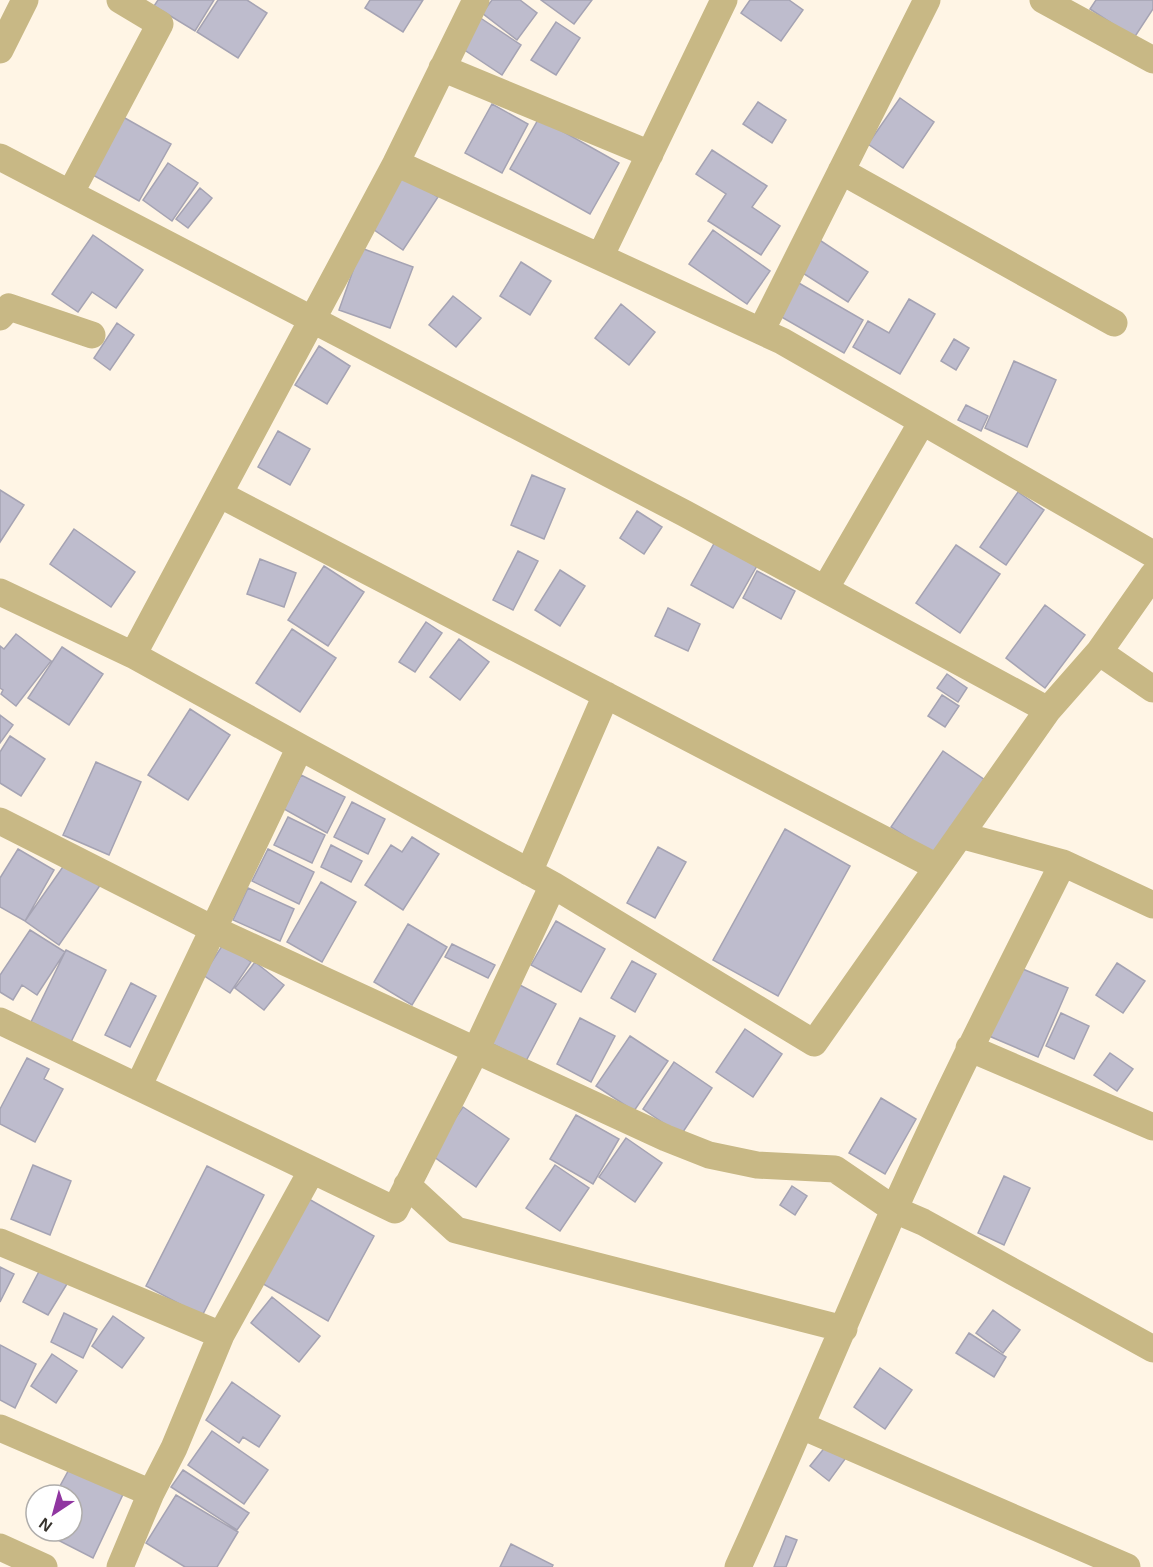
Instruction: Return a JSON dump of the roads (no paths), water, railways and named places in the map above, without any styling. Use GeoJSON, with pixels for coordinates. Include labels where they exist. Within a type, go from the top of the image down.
{"type":"FeatureCollection","features":[{"type":"Feature","properties":{"kind":"street"},"geometry":{"type":"LineString","coordinates":[[0,51],[25,0]]}},
{"type":"Feature","properties":{"kind":"street"},"geometry":{"type":"LineString","coordinates":[[71,192],[160,24],[120,0]]}},
{"type":"Feature","properties":{"kind":"street"},"geometry":{"type":"LineString","coordinates":[[133,655],[396,163],[476,0]]}},
{"type":"Feature","properties":{"kind":"street"},"geometry":{"type":"LineString","coordinates":[[600,257],[724,0]]}},
{"type":"Feature","properties":{"kind":"street"},"geometry":{"type":"LineString","coordinates":[[761,332],[927,0]]}},
{"type":"Feature","properties":{"kind":"street"},"geometry":{"type":"LineString","coordinates":[[1043,0],[1153,60]]}},
{"type":"Feature","properties":{"kind":"street"},"geometry":{"type":"LineString","coordinates":[[442,68],[650,154]]}},
{"type":"Feature","properties":{"kind":"street"},"geometry":{"type":"LineString","coordinates":[[0,157],[684,513],[1048,710]]}},
{"type":"Feature","properties":{"kind":"street"},"geometry":{"type":"LineString","coordinates":[[396,163],[761,332],[1153,554]]}},
{"type":"Feature","properties":{"kind":"street"},"geometry":{"type":"LineString","coordinates":[[842,171],[1114,323]]}},
{"type":"Feature","properties":{"kind":"street"},"geometry":{"type":"LineString","coordinates":[[0,317],[9,307],[92,335]]}},
{"type":"Feature","properties":{"kind":"street"},"geometry":{"type":"LineString","coordinates":[[825,589],[922,422]]}},
{"type":"Feature","properties":{"kind":"street"},"geometry":{"type":"LineString","coordinates":[[219,495],[937,867]]}},
{"type":"Feature","properties":{"kind":"street"},"geometry":{"type":"LineString","coordinates":[[0,592],[133,655],[553,885],[814,1043],[1048,710],[1099,652],[1153,575]]}},
{"type":"Feature","properties":{"kind":"street"},"geometry":{"type":"LineString","coordinates":[[1099,652],[1153,689]]}},
{"type":"Feature","properties":{"kind":"street"},"geometry":{"type":"LineString","coordinates":[[529,872],[606,695]]}},
{"type":"Feature","properties":{"kind":"street"},"geometry":{"type":"LineString","coordinates":[[138,1087],[300,747]]}},
{"type":"Feature","properties":{"kind":"street"},"geometry":{"type":"LineString","coordinates":[[0,821],[213,929],[666,1138],[710,1155],[757,1165],[835,1169],[894,1210],[923,1222],[1153,1349]]}},
{"type":"Feature","properties":{"kind":"street"},"geometry":{"type":"LineString","coordinates":[[960,835],[1063,863],[1153,905]]}},
{"type":"Feature","properties":{"kind":"street"},"geometry":{"type":"LineString","coordinates":[[738,1567],[802,1426],[894,1210],[969,1048],[1063,863]]}},
{"type":"Feature","properties":{"kind":"street"},"geometry":{"type":"LineString","coordinates":[[0,1021],[395,1210],[476,1050],[553,885]]}},
{"type":"Feature","properties":{"kind":"street"},"geometry":{"type":"LineString","coordinates":[[969,1048],[1153,1126]]}},
{"type":"Feature","properties":{"kind":"street"},"geometry":{"type":"LineString","coordinates":[[120,1567],[151,1493],[174,1448],[221,1335],[312,1170]]}},
{"type":"Feature","properties":{"kind":"street"},"geometry":{"type":"LineString","coordinates":[[407,1185],[456,1230],[844,1329]]}},
{"type":"Feature","properties":{"kind":"street"},"geometry":{"type":"LineString","coordinates":[[0,1242],[221,1335]]}},
{"type":"Feature","properties":{"kind":"street"},"geometry":{"type":"LineString","coordinates":[[802,1426],[1127,1567]]}},
{"type":"Feature","properties":{"kind":"street"},"geometry":{"type":"LineString","coordinates":[[0,1428],[151,1493]]}},
{"type":"Feature","properties":{"kind":"street"},"geometry":{"type":"LineString","coordinates":[[0,1547],[44,1567]]}}]}
